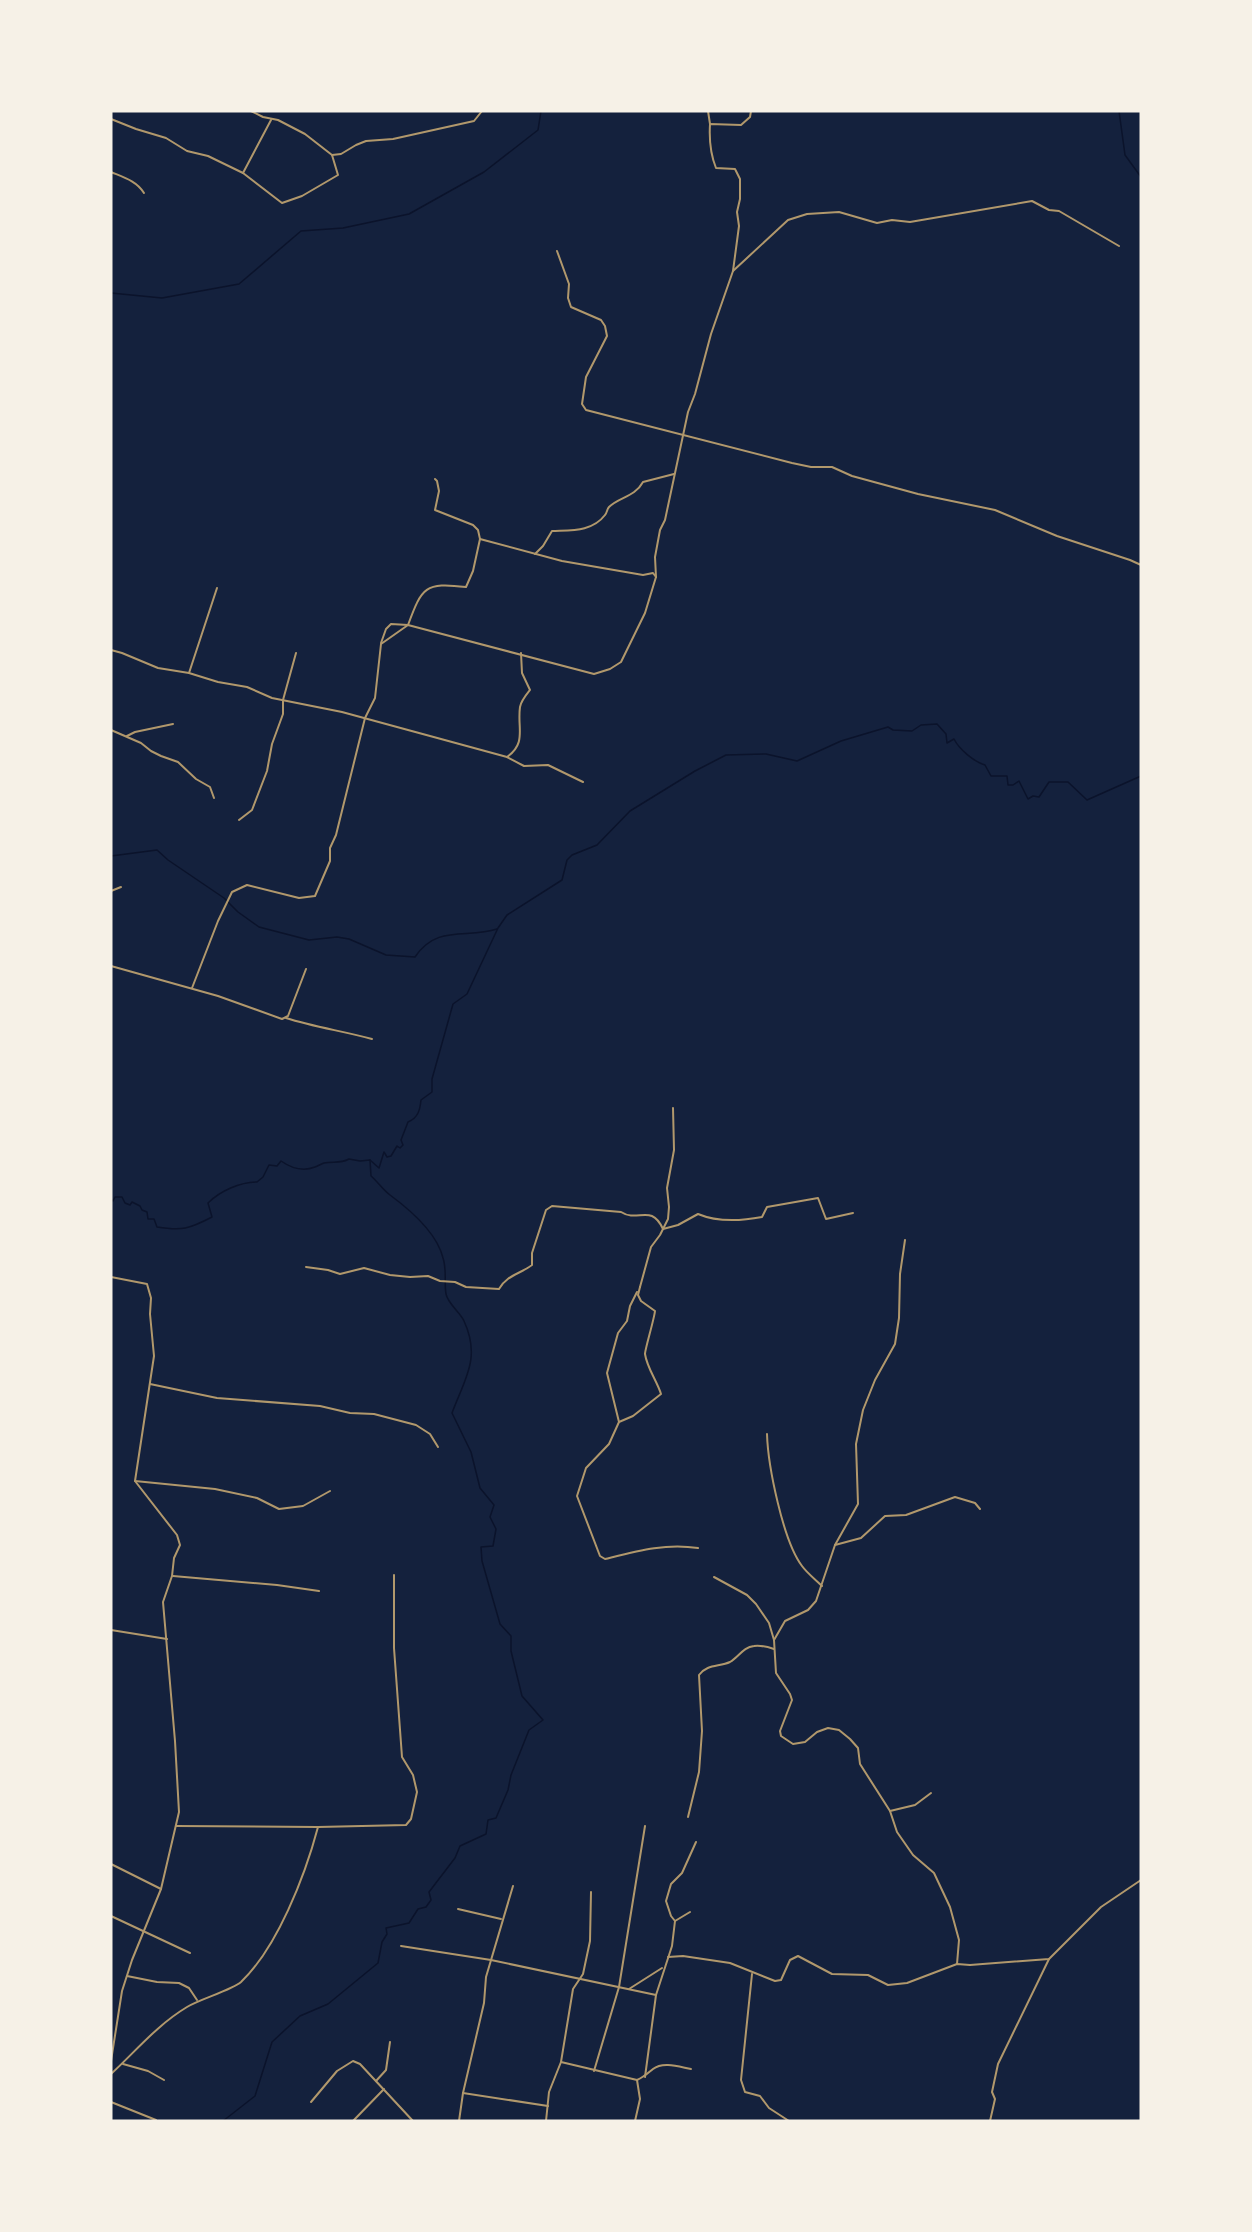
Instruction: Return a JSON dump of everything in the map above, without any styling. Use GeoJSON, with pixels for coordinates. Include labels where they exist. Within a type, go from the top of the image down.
{"type":"FeatureCollection","features":[{"type":"Feature","properties":{"kind":"street"},"geometry":{"type":"LineString","coordinates":[[251,111],[271,120],[278,120],[305,134],[332,154],[342,154],[366,141],[393,139],[474,121],[482,111]]}},
{"type":"Feature","properties":{"kind":"street"},"geometry":{"type":"LineString","coordinates":[[192,988],[232,892],[247,885],[299,898],[315,896],[330,861],[330,848],[336,835],[365,718],[375,698],[381,638],[391,624],[408,624],[594,674],[610,669],[621,662],[645,613],[656,577],[655,557],[660,530],[665,520],[688,412],[711,334],[734,271],[739,226],[737,212],[740,180],[735,169],[716,168],[711,154],[708,111]]}},
{"type":"Feature","properties":{"kind":"street"},"geometry":{"type":"LineString","coordinates":[[710,124],[741,125],[750,117],[751,111]]}},
{"type":"Feature","properties":{"kind":"street"},"geometry":{"type":"LineString","coordinates":[[111,119],[165,138],[187,151],[208,156],[243,173],[282,203],[302,196],[338,175],[332,154]]}},
{"type":"Feature","properties":{"kind":"street"},"geometry":{"type":"LineString","coordinates":[[243,173],[271,120]]}},
{"type":"Feature","properties":{"kind":"street"},"geometry":{"type":"LineString","coordinates":[[111,172],[127,178],[144,193]]}},
{"type":"Feature","properties":{"kind":"street"},"geometry":{"type":"LineString","coordinates":[[734,271],[788,220],[807,214],[839,212],[877,223],[892,219],[910,222],[1032,201],[1049,210],[1059,211],[1119,246]]}},
{"type":"Feature","properties":{"kind":"street"},"geometry":{"type":"LineString","coordinates":[[557,251],[569,284],[568,298],[571,308],[601,320],[607,336],[586,377],[582,404],[586,410],[802,465],[832,467],[852,476],[918,494],[995,510],[1057,536],[1141,565]]}},
{"type":"Feature","properties":{"kind":"street"},"geometry":{"type":"LineString","coordinates":[[535,554],[552,531],[585,529],[604,517],[609,507],[626,498],[643,482],[676,473]]}},
{"type":"Feature","properties":{"kind":"street"},"geometry":{"type":"LineString","coordinates":[[381,644],[408,624],[418,598],[427,588],[447,585],[466,587],[472,571],[480,539],[478,530],[473,525],[435,510],[439,491],[435,479]]}},
{"type":"Feature","properties":{"kind":"street"},"geometry":{"type":"LineString","coordinates":[[480,539],[535,554],[644,575],[653,573],[656,577]]}},
{"type":"Feature","properties":{"kind":"street"},"geometry":{"type":"LineString","coordinates":[[189,673],[217,588]]}},
{"type":"Feature","properties":{"kind":"street"},"geometry":{"type":"LineString","coordinates":[[111,650],[122,652],[158,668],[248,687],[272,698],[365,718],[507,758],[524,766],[549,765],[583,782]]}},
{"type":"Feature","properties":{"kind":"street"},"geometry":{"type":"LineString","coordinates":[[239,820],[252,810],[267,771],[272,744],[283,714],[283,700],[296,653]]}},
{"type":"Feature","properties":{"kind":"street"},"geometry":{"type":"LineString","coordinates":[[507,758],[516,751],[520,740],[520,704],[530,690],[522,673],[520,653]]}},
{"type":"Feature","properties":{"kind":"street"},"geometry":{"type":"LineString","coordinates":[[126,736],[173,724]]}},
{"type":"Feature","properties":{"kind":"street"},"geometry":{"type":"LineString","coordinates":[[111,730],[141,743],[161,756],[178,762],[196,779],[210,787],[214,798]]}},
{"type":"Feature","properties":{"kind":"street"},"geometry":{"type":"LineString","coordinates":[[111,891],[121,887]]}},
{"type":"Feature","properties":{"kind":"street"},"geometry":{"type":"LineString","coordinates":[[111,966],[192,988],[277,1018],[286,1018],[318,1028],[344,1031],[372,1039]]}},
{"type":"Feature","properties":{"kind":"street"},"geometry":{"type":"LineString","coordinates":[[286,1018],[306,969]]}},
{"type":"Feature","properties":{"kind":"street"},"geometry":{"type":"LineString","coordinates":[[619,1422],[633,1416],[661,1395],[645,1354],[656,1311],[641,1301],[638,1295],[651,1247],[663,1228],[669,1207],[667,1188],[674,1150],[673,1108]]}},
{"type":"Feature","properties":{"kind":"street"},"geometry":{"type":"LineString","coordinates":[[663,1228],[678,1225],[698,1214],[706,1217],[744,1220],[762,1217],[767,1207],[818,1198],[826,1219],[853,1213]]}},
{"type":"Feature","properties":{"kind":"street"},"geometry":{"type":"LineString","coordinates":[[306,1267],[328,1269],[340,1274],[364,1268],[390,1275],[428,1276],[466,1287],[499,1289],[514,1273],[532,1265],[532,1253],[546,1210],[552,1206],[621,1212],[627,1216],[650,1214],[659,1219],[663,1228]]}},
{"type":"Feature","properties":{"kind":"street"},"geometry":{"type":"LineString","coordinates":[[774,1640],[785,1621],[808,1610],[816,1601],[835,1545],[858,1504],[856,1444],[863,1410],[875,1380],[896,1344],[900,1274],[905,1240]]}},
{"type":"Feature","properties":{"kind":"street"},"geometry":{"type":"LineString","coordinates":[[111,1277],[147,1284],[151,1298],[150,1314],[154,1356],[135,1481],[177,1535],[180,1545],[174,1558],[172,1576],[164,1602],[179,1812],[161,1889],[122,1991],[111,2061]]}},
{"type":"Feature","properties":{"kind":"street"},"geometry":{"type":"LineString","coordinates":[[640,1287],[630,1306],[627,1321],[618,1333],[607,1373],[619,1422],[609,1444],[586,1468],[577,1496],[600,1556],[605,1559],[657,1546],[698,1548]]}},
{"type":"Feature","properties":{"kind":"street"},"geometry":{"type":"LineString","coordinates":[[150,1384],[217,1398],[320,1406],[350,1413],[374,1414],[416,1425],[430,1434],[438,1447]]}},
{"type":"Feature","properties":{"kind":"street"},"geometry":{"type":"LineString","coordinates":[[767,1434],[774,1485],[789,1543],[801,1566],[822,1586]]}},
{"type":"Feature","properties":{"kind":"street"},"geometry":{"type":"LineString","coordinates":[[135,1481],[225,1491],[257,1498],[279,1509],[303,1506],[330,1491]]}},
{"type":"Feature","properties":{"kind":"street"},"geometry":{"type":"LineString","coordinates":[[835,1545],[861,1538],[885,1516],[906,1515],[955,1497],[975,1503],[980,1509]]}},
{"type":"Feature","properties":{"kind":"street"},"geometry":{"type":"LineString","coordinates":[[176,1826],[405,1825],[411,1819],[417,1792],[413,1775],[402,1757],[394,1648],[394,1575]]}},
{"type":"Feature","properties":{"kind":"street"},"geometry":{"type":"LineString","coordinates":[[172,1576],[319,1591]]}},
{"type":"Feature","properties":{"kind":"street"},"geometry":{"type":"LineString","coordinates":[[714,1577],[747,1595],[769,1623],[774,1640],[776,1673],[792,1700],[780,1731],[781,1736],[793,1744],[805,1742],[817,1732],[828,1728],[839,1730],[858,1748],[860,1764],[890,1811],[897,1832],[913,1855],[934,1874],[950,1907],[959,1940],[957,1964]]}},
{"type":"Feature","properties":{"kind":"street"},"geometry":{"type":"LineString","coordinates":[[111,1630],[166,1639]]}},
{"type":"Feature","properties":{"kind":"street"},"geometry":{"type":"LineString","coordinates":[[688,1817],[699,1772],[702,1731],[699,1675],[712,1665],[727,1663],[747,1648],[757,1645],[774,1649]]}},
{"type":"Feature","properties":{"kind":"street"},"geometry":{"type":"LineString","coordinates":[[890,1811],[915,1805],[931,1792]]}},
{"type":"Feature","properties":{"kind":"street"},"geometry":{"type":"LineString","coordinates":[[594,2071],[619,1987],[645,1826]]}},
{"type":"Feature","properties":{"kind":"street"},"geometry":{"type":"LineString","coordinates":[[111,2074],[153,2032],[198,2001],[238,1985],[263,1955],[289,1907],[309,1859],[318,1827]]}},
{"type":"Feature","properties":{"kind":"street"},"geometry":{"type":"LineString","coordinates":[[645,2077],[656,1995],[672,1946],[675,1921],[666,1901],[671,1884],[682,1873],[696,1842]]}},
{"type":"Feature","properties":{"kind":"street"},"geometry":{"type":"LineString","coordinates":[[111,1864],[161,1889]]}},
{"type":"Feature","properties":{"kind":"street"},"geometry":{"type":"LineString","coordinates":[[990,2121],[995,2099],[992,2092],[998,2064],[1049,1959],[1101,1907],[1141,1880]]}},
{"type":"Feature","properties":{"kind":"street"},"geometry":{"type":"LineString","coordinates":[[459,2121],[463,2092],[484,2003],[486,1977],[501,1919],[513,1886]]}},
{"type":"Feature","properties":{"kind":"street"},"geometry":{"type":"LineString","coordinates":[[546,2121],[549,2092],[561,2062],[573,1989],[583,1974],[590,1941],[591,1892]]}},
{"type":"Feature","properties":{"kind":"street"},"geometry":{"type":"LineString","coordinates":[[458,1910],[501,1919]]}},
{"type":"Feature","properties":{"kind":"street"},"geometry":{"type":"LineString","coordinates":[[675,1921],[690,1912]]}},
{"type":"Feature","properties":{"kind":"street"},"geometry":{"type":"LineString","coordinates":[[111,1916],[190,1953]]}},
{"type":"Feature","properties":{"kind":"street"},"geometry":{"type":"LineString","coordinates":[[401,1946],[491,1960],[656,1995]]}},
{"type":"Feature","properties":{"kind":"street"},"geometry":{"type":"LineString","coordinates":[[668,1956],[730,1963],[775,1981],[781,1980],[790,1960],[798,1956],[832,1974],[868,1975],[888,1985],[907,1983],[957,1964],[1049,1959]]}},
{"type":"Feature","properties":{"kind":"street"},"geometry":{"type":"LineString","coordinates":[[629,1989],[664,1967]]}},
{"type":"Feature","properties":{"kind":"street"},"geometry":{"type":"LineString","coordinates":[[752,1973],[741,2080],[745,2092],[760,2096],[769,2108],[789,2121]]}},
{"type":"Feature","properties":{"kind":"street"},"geometry":{"type":"LineString","coordinates":[[127,1976],[157,1982],[179,1983],[189,1988],[198,2001]]}},
{"type":"Feature","properties":{"kind":"street"},"geometry":{"type":"LineString","coordinates":[[376,2081],[386,2070],[390,2042]]}},
{"type":"Feature","properties":{"kind":"street"},"geometry":{"type":"LineString","coordinates":[[311,2102],[337,2072],[353,2061],[360,2064],[413,2121]]}},
{"type":"Feature","properties":{"kind":"street"},"geometry":{"type":"LineString","coordinates":[[561,2062],[637,2080],[663,2064],[692,2069]]}},
{"type":"Feature","properties":{"kind":"street"},"geometry":{"type":"LineString","coordinates":[[123,2064],[148,2071],[164,2080]]}},
{"type":"Feature","properties":{"kind":"street"},"geometry":{"type":"LineString","coordinates":[[635,2121],[640,2099],[637,2080]]}},
{"type":"Feature","properties":{"kind":"street"},"geometry":{"type":"LineString","coordinates":[[353,2121],[384,2089]]}},
{"type":"Feature","properties":{"kind":"street"},"geometry":{"type":"LineString","coordinates":[[463,2092],[548,2106]]}},
{"type":"Feature","properties":{"kind":"street"},"geometry":{"type":"LineString","coordinates":[[111,2102],[156,2120]]}},
{"type":"Feature","properties":{"kind":"waterway"},"geometry":{"type":"LineString","coordinates":[[111,293],[162,298],[239,284],[301,231],[343,228],[409,214],[484,172],[538,130],[541,111]]}},
{"type":"Feature","properties":{"kind":"waterway"},"geometry":{"type":"LineString","coordinates":[[1119,111],[1125,155],[1141,177]]}},
{"type":"Feature","properties":{"kind":"waterway"},"geometry":{"type":"LineString","coordinates":[[111,1199],[113,1201],[115,1197],[122,1197],[125,1203],[130,1205],[132,1202],[140,1206],[147,1212],[148,1219],[154,1219],[157,1227],[179,1229],[212,1217],[208,1203],[237,1185],[257,1182],[263,1177],[269,1165],[277,1166],[281,1161],[293,1167],[306,1169],[349,1159],[370,1160],[379,1168],[384,1152],[387,1157],[391,1156],[397,1146],[400,1148],[403,1145],[401,1140],[408,1122],[418,1113],[421,1100],[432,1092],[432,1079],[453,1004],[467,994],[498,928],[507,915],[562,880],[567,860],[572,855],[597,845],[630,811],[726,755],[766,754],[797,761],[841,741],[888,727],[893,730],[912,731],[921,725],[937,724],[946,734],[947,743],[954,739],[967,755],[985,765],[991,776],[1007,776],[1008,785],[1019,781],[1028,799],[1033,796],[1039,797],[1049,782],[1068,782],[1087,800],[1141,776]]}},
{"type":"Feature","properties":{"kind":"waterway"},"geometry":{"type":"LineString","coordinates":[[111,856],[157,850],[224,898],[238,912],[259,927],[309,940],[337,937],[349,939],[386,955],[415,957],[433,940],[443,936],[497,929]]}},
{"type":"Feature","properties":{"kind":"waterway"},"geometry":{"type":"LineString","coordinates":[[223,2121],[255,2096],[272,2042],[300,2016],[328,2004],[378,1963],[382,1942],[387,1934],[386,1928],[409,1923],[418,1909],[426,1907],[431,1900],[429,1892],[455,1858],[460,1846],[486,1834],[488,1820],[496,1818],[508,1790],[511,1775],[529,1730],[543,1720],[522,1696],[511,1651],[511,1636],[500,1624],[482,1561],[481,1547],[493,1546],[496,1529],[490,1517],[494,1505],[480,1488],[471,1452],[452,1413],[469,1368],[471,1357],[469,1334],[462,1318],[447,1298],[444,1262],[435,1240],[414,1214],[387,1193],[371,1176],[370,1160]]}}]}
